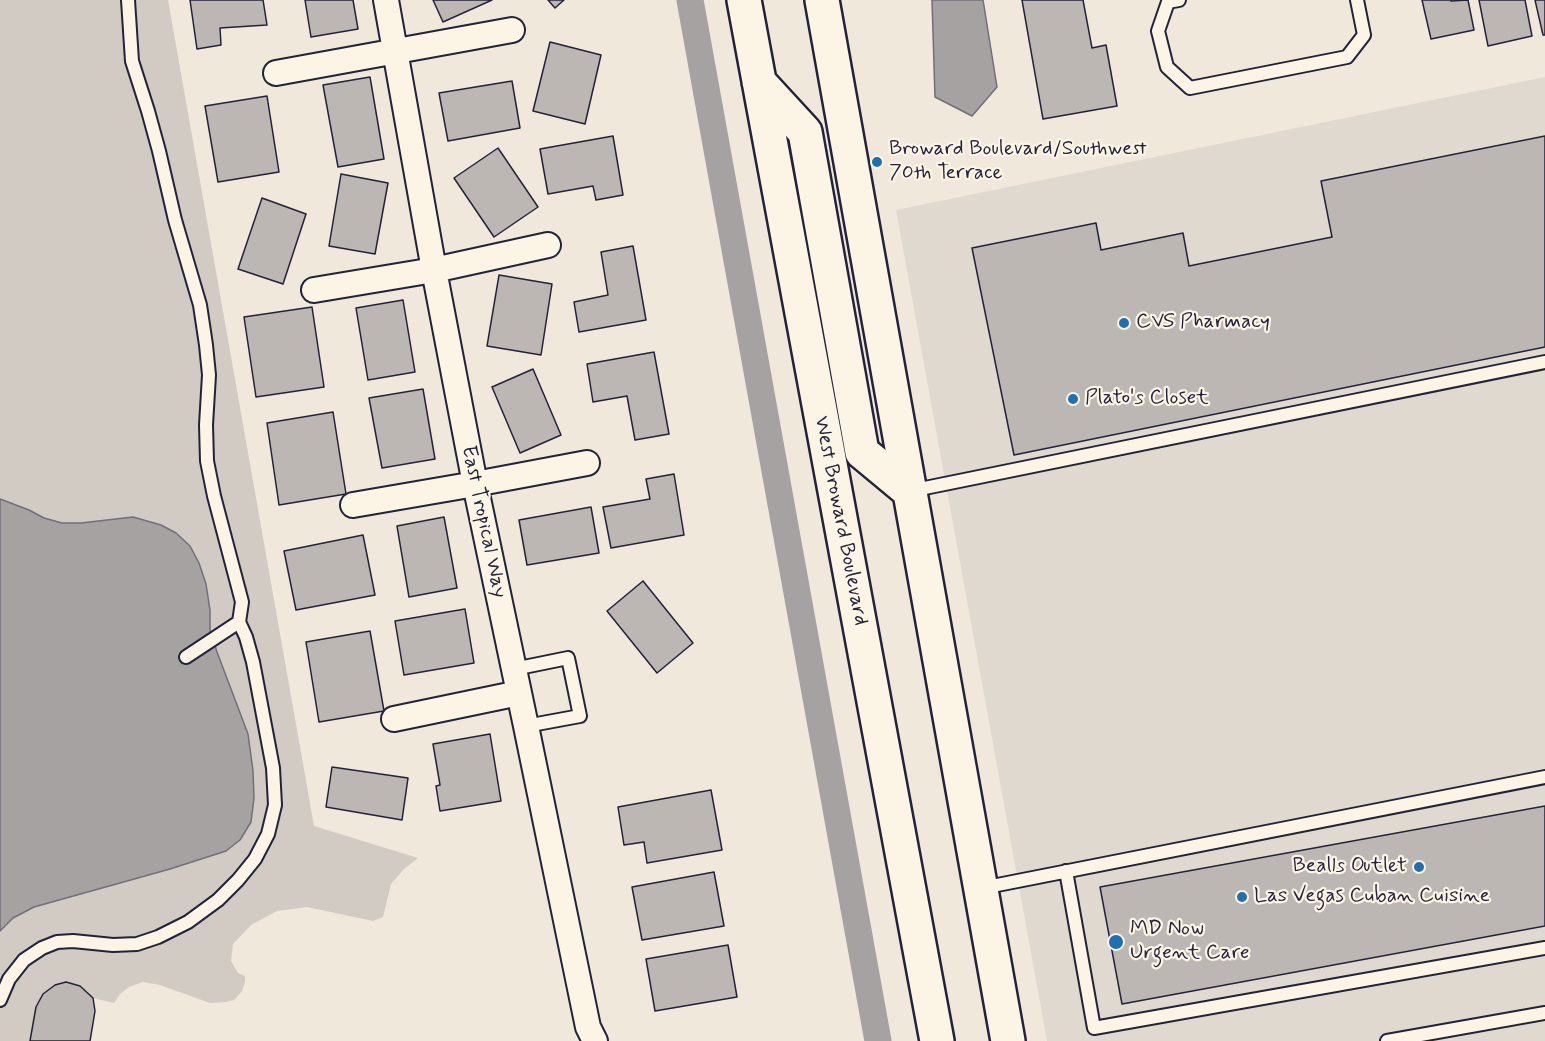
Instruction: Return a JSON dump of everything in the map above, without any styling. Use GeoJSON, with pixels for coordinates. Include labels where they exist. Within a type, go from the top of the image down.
{"type":"FeatureCollection","features":[{"type":"Feature","properties":{"kind":"main road","name":"West Broward Boulevard"},"geometry":{"type":"LineString","coordinates":[[744,0],[937,1041]]}},
{"type":"Feature","properties":{"kind":"main road"},"geometry":{"type":"LineString","coordinates":[[822,0],[1008,1041]]}},
{"type":"Feature","properties":{"kind":"main road"},"geometry":{"type":"LineString","coordinates":[[759,82],[805,132],[862,452],[909,491]]}},
{"type":"Feature","properties":{"kind":"street","name":"East Tropical Way"},"geometry":{"type":"LineString","coordinates":[[386,0],[475,484],[588,1027],[595,1041]]}},
{"type":"Feature","properties":{"kind":"street"},"geometry":{"type":"LineString","coordinates":[[276,73],[512,30]]}},
{"type":"Feature","properties":{"kind":"street"},"geometry":{"type":"LineString","coordinates":[[314,290],[434,270],[548,245]]}},
{"type":"Feature","properties":{"kind":"street"},"geometry":{"type":"LineString","coordinates":[[354,505],[587,464]]}},
{"type":"Feature","properties":{"kind":"street"},"geometry":{"type":"LineString","coordinates":[[394,719],[519,693]]}},
{"type":"Feature","properties":{"kind":"lane"},"geometry":{"type":"LineString","coordinates":[[0,1000],[9,979],[24,960],[42,948],[57,942],[137,944],[158,937],[188,922],[218,900],[255,859],[267,834],[275,805],[273,768],[253,662],[239,622],[242,602],[213,496],[207,461],[206,425],[209,375],[200,304],[175,220],[151,121],[132,61],[128,0]]}},
{"type":"Feature","properties":{"kind":"lane"},"geometry":{"type":"LineString","coordinates":[[1179,0],[1168,2],[1158,31],[1167,66],[1190,88],[1347,57],[1364,35],[1357,0]]}},
{"type":"Feature","properties":{"kind":"lane"},"geometry":{"type":"LineString","coordinates":[[909,491],[1545,362]]}},
{"type":"Feature","properties":{"kind":"lane"},"geometry":{"type":"LineString","coordinates":[[186,657],[239,622]]}},
{"type":"Feature","properties":{"kind":"lane"},"geometry":{"type":"LineString","coordinates":[[514,669],[568,658],[580,716],[526,726]]}},
{"type":"Feature","properties":{"kind":"lane"},"geometry":{"type":"LineString","coordinates":[[981,888],[1545,777]]}},
{"type":"Feature","properties":{"kind":"lane"},"geometry":{"type":"LineString","coordinates":[[1066,871],[1094,1028],[1545,948]]}},
{"type":"Feature","properties":{"kind":"lane"},"geometry":{"type":"LineString","coordinates":[[1387,1041],[1545,1012]]}},
{"type":"Feature","properties":{"kind":"shaded area"},"geometry":{"type":"Polygon","coordinates":[[[0,0],[168,0],[314,826],[418,858],[391,884],[383,917],[373,921],[307,907],[277,911],[251,925],[233,944],[231,961],[238,973],[245,976],[242,991],[234,1000],[210,1003],[160,985],[143,982],[129,987],[114,1003],[93,998],[80,986],[66,982],[55,985],[43,994],[36,1007],[30,1041],[0,1041],[0,0]]]}},
{"type":"Feature","properties":{"kind":"shaded area"},"geometry":{"type":"Polygon","coordinates":[[[932,0],[983,0],[997,87],[972,116],[935,97],[932,0]]]}},
{"type":"Feature","properties":{"kind":"shaded area"},"geometry":{"type":"Polygon","coordinates":[[[1545,77],[1545,1041],[1047,1041],[896,210],[1545,77]]]}},
{"type":"Feature","properties":{"kind":"shaded area"},"geometry":{"type":"Polygon","coordinates":[[[0,499],[44,518],[62,523],[133,517],[161,525],[176,533],[190,546],[206,584],[210,630],[248,734],[254,798],[251,822],[240,840],[226,851],[34,907],[13,918],[0,931],[0,499]]]}},
{"type":"Feature","properties":{"kind":"building"},"geometry":{"type":"Polygon","coordinates":[[[190,0],[263,0],[267,25],[220,28],[221,45],[197,49],[190,0]]]}},
{"type":"Feature","properties":{"kind":"building"},"geometry":{"type":"Polygon","coordinates":[[[305,0],[353,0],[358,29],[311,37],[305,0]]]}},
{"type":"Feature","properties":{"kind":"building"},"geometry":{"type":"Polygon","coordinates":[[[433,0],[492,0],[443,22],[433,0]]]}},
{"type":"Feature","properties":{"kind":"building"},"geometry":{"type":"Polygon","coordinates":[[[548,0],[564,0],[555,8],[548,0]]]}},
{"type":"Feature","properties":{"kind":"building"},"geometry":{"type":"Polygon","coordinates":[[[1022,0],[1083,0],[1092,48],[1106,45],[1117,106],[1043,119],[1022,0]]]}},
{"type":"Feature","properties":{"kind":"building"},"geometry":{"type":"Polygon","coordinates":[[[1422,0],[1468,0],[1474,30],[1431,39],[1422,0]]]}},
{"type":"Feature","properties":{"kind":"building"},"geometry":{"type":"Polygon","coordinates":[[[1479,0],[1525,0],[1532,36],[1488,46],[1479,0]]]}},
{"type":"Feature","properties":{"kind":"building"},"geometry":{"type":"Polygon","coordinates":[[[1535,0],[1545,0],[1545,35],[1543,35],[1535,0]]]}},
{"type":"Feature","properties":{"kind":"building"},"geometry":{"type":"Polygon","coordinates":[[[550,42],[601,55],[585,124],[533,111],[550,42]]]}},
{"type":"Feature","properties":{"kind":"building"},"geometry":{"type":"Polygon","coordinates":[[[370,77],[384,159],[338,167],[323,85],[370,77]]]}},
{"type":"Feature","properties":{"kind":"building"},"geometry":{"type":"Polygon","coordinates":[[[512,81],[520,128],[448,141],[439,93],[512,81]]]}},
{"type":"Feature","properties":{"kind":"building"},"geometry":{"type":"Polygon","coordinates":[[[267,96],[279,172],[218,182],[205,106],[267,96]]]}},
{"type":"Feature","properties":{"kind":"building"},"geometry":{"type":"Polygon","coordinates":[[[613,136],[623,195],[596,200],[593,186],[548,194],[540,149],[613,136]]]}},
{"type":"Feature","properties":{"kind":"building"},"geometry":{"type":"Polygon","coordinates":[[[1545,136],[1545,347],[1014,455],[972,248],[1096,223],[1101,250],[1183,233],[1189,266],[1332,237],[1321,181],[1545,136]]]}},
{"type":"Feature","properties":{"kind":"building"},"geometry":{"type":"Polygon","coordinates":[[[498,148],[538,207],[494,237],[454,178],[498,148]]]}},
{"type":"Feature","properties":{"kind":"building"},"geometry":{"type":"Polygon","coordinates":[[[341,174],[388,183],[375,254],[329,246],[341,174]]]}},
{"type":"Feature","properties":{"kind":"building"},"geometry":{"type":"Polygon","coordinates":[[[262,198],[306,214],[283,284],[238,269],[262,198]]]}},
{"type":"Feature","properties":{"kind":"building"},"geometry":{"type":"Polygon","coordinates":[[[633,246],[646,320],[579,332],[574,302],[608,295],[601,252],[633,246]]]}},
{"type":"Feature","properties":{"kind":"building"},"geometry":{"type":"Polygon","coordinates":[[[499,275],[552,284],[541,355],[487,346],[499,275]]]}},
{"type":"Feature","properties":{"kind":"building"},"geometry":{"type":"Polygon","coordinates":[[[403,300],[415,372],[368,380],[356,308],[403,300]]]}},
{"type":"Feature","properties":{"kind":"building"},"geometry":{"type":"Polygon","coordinates":[[[312,307],[324,387],[256,397],[244,317],[312,307]]]}},
{"type":"Feature","properties":{"kind":"building"},"geometry":{"type":"Polygon","coordinates":[[[654,352],[669,434],[635,440],[627,396],[593,402],[587,364],[654,352]]]}},
{"type":"Feature","properties":{"kind":"building"},"geometry":{"type":"Polygon","coordinates":[[[533,369],[561,435],[520,453],[492,387],[533,369]]]}},
{"type":"Feature","properties":{"kind":"building"},"geometry":{"type":"Polygon","coordinates":[[[423,389],[435,459],[382,468],[369,398],[423,389]]]}},
{"type":"Feature","properties":{"kind":"building"},"geometry":{"type":"Polygon","coordinates":[[[333,412],[346,494],[279,505],[267,423],[333,412]]]}},
{"type":"Feature","properties":{"kind":"building"},"geometry":{"type":"Polygon","coordinates":[[[674,474],[684,535],[611,548],[603,507],[650,499],[646,479],[674,474]]]}},
{"type":"Feature","properties":{"kind":"building"},"geometry":{"type":"Polygon","coordinates":[[[591,507],[599,553],[527,565],[519,520],[591,507]]]}},
{"type":"Feature","properties":{"kind":"building"},"geometry":{"type":"Polygon","coordinates":[[[444,517],[457,588],[409,597],[397,526],[444,517]]]}},
{"type":"Feature","properties":{"kind":"building"},"geometry":{"type":"Polygon","coordinates":[[[363,535],[375,595],[296,610],[284,551],[363,535]]]}},
{"type":"Feature","properties":{"kind":"building"},"geometry":{"type":"Polygon","coordinates":[[[643,581],[693,643],[657,673],[607,611],[643,581]]]}},
{"type":"Feature","properties":{"kind":"building"},"geometry":{"type":"Polygon","coordinates":[[[465,609],[474,663],[404,675],[395,621],[465,609]]]}},
{"type":"Feature","properties":{"kind":"building"},"geometry":{"type":"Polygon","coordinates":[[[370,631],[384,711],[319,722],[306,642],[370,631]]]}},
{"type":"Feature","properties":{"kind":"building"},"geometry":{"type":"Polygon","coordinates":[[[490,734],[501,801],[440,811],[436,786],[440,785],[433,744],[490,734]]]}},
{"type":"Feature","properties":{"kind":"building"},"geometry":{"type":"Polygon","coordinates":[[[332,767],[408,778],[402,820],[326,807],[332,767]]]}},
{"type":"Feature","properties":{"kind":"building"},"geometry":{"type":"Polygon","coordinates":[[[711,790],[722,850],[647,863],[644,842],[624,845],[618,807],[711,790]]]}},
{"type":"Feature","properties":{"kind":"building"},"geometry":{"type":"Polygon","coordinates":[[[1545,806],[1545,926],[1122,1004],[1100,887],[1545,806]]]}},
{"type":"Feature","properties":{"kind":"building"},"geometry":{"type":"Polygon","coordinates":[[[714,872],[724,926],[642,940],[632,887],[714,872]]]}},
{"type":"Feature","properties":{"kind":"building"},"geometry":{"type":"Polygon","coordinates":[[[728,945],[737,997],[655,1011],[646,959],[728,945]]]}},
{"type":"Feature","properties":{"kind":"building"},"geometry":{"type":"Polygon","coordinates":[[[66,982],[80,986],[93,998],[95,1011],[90,1041],[30,1041],[36,1007],[43,994],[55,985],[66,982]]]}},
{"type":"Feature","properties":{"kind":"waterway"},"geometry":{"type":"LineString","coordinates":[[690,0],[878,1041]]}},
{"type":"Feature","properties":{"kind":"place","name":"Broward Boulevard/Southwest 70th Terrace"},"geometry":{"type":"Point","coordinates":[877,162]}},
{"type":"Feature","properties":{"kind":"place","name":"CVS Pharmacy"},"geometry":{"type":"Point","coordinates":[1124,323]}},
{"type":"Feature","properties":{"kind":"place","name":"Plato's Closet"},"geometry":{"type":"Point","coordinates":[1073,399]}},
{"type":"Feature","properties":{"kind":"place","name":"Bealls Outlet"},"geometry":{"type":"Point","coordinates":[1419,867]}},
{"type":"Feature","properties":{"kind":"place","name":"Las Vegas Cuban Cuisine"},"geometry":{"type":"Point","coordinates":[1242,897]}},
{"type":"Feature","properties":{"kind":"place","name":"MD Now Urgent Care"},"geometry":{"type":"Point","coordinates":[1116,942]}}]}
